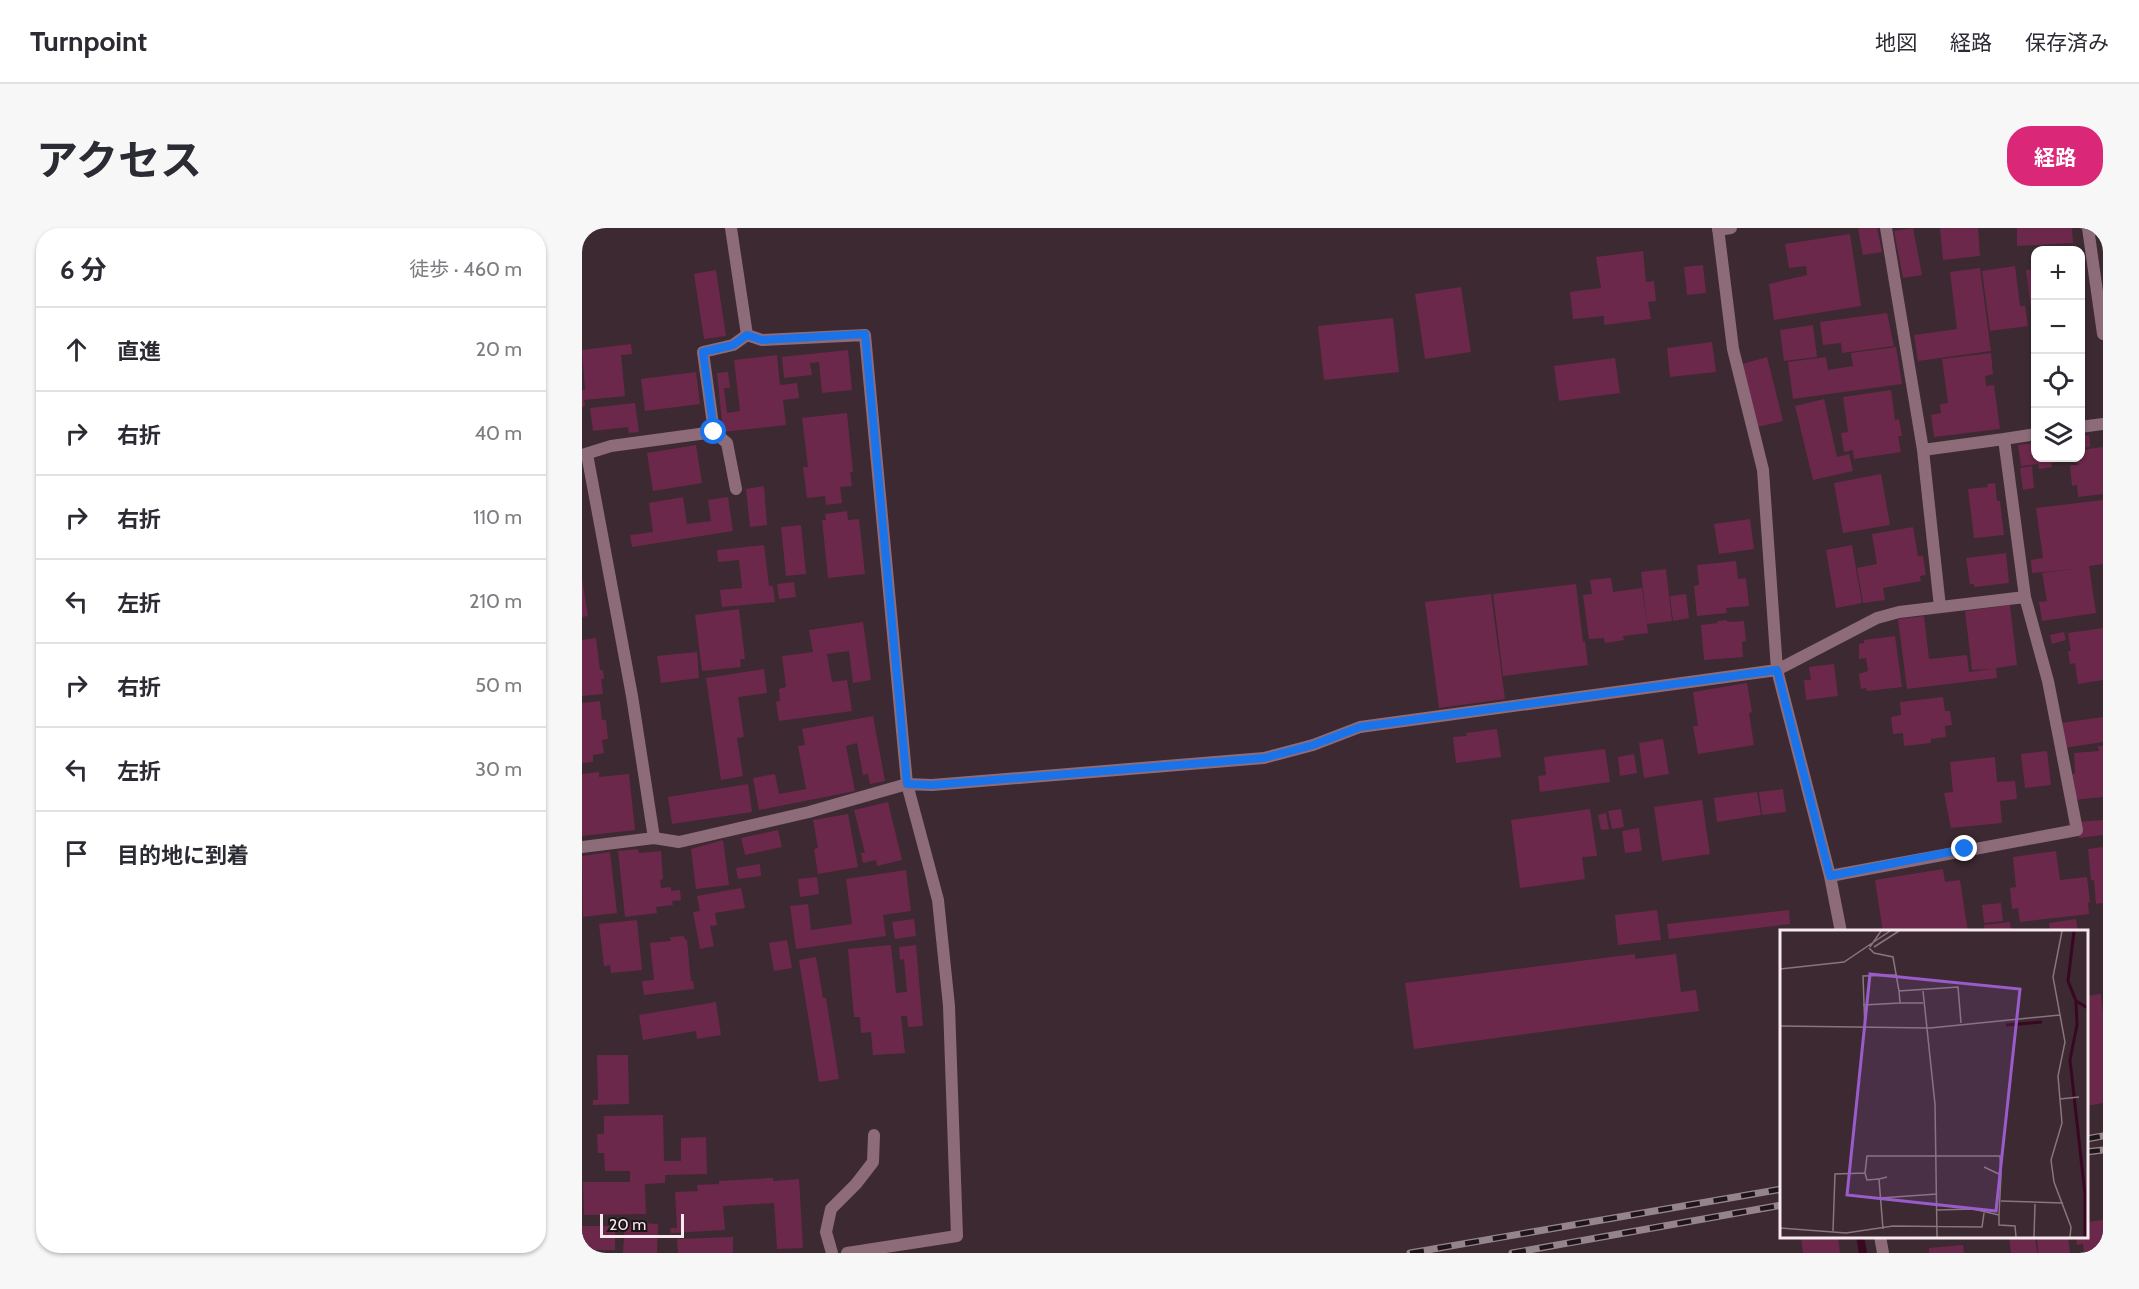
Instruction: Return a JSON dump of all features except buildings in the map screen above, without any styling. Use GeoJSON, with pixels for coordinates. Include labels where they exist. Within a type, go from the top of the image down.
{"type":"FeatureCollection","features":[{"type":"Feature","properties":{"kind":"street"},"geometry":{"type":"LineString","coordinates":[[730,228],[747,335]]}},
{"type":"Feature","properties":{"kind":"street"},"geometry":{"type":"LineString","coordinates":[[1731,228],[1718,229],[1733,349],[1763,470],[1777,670],[1830,876],[1841,930]]}},
{"type":"Feature","properties":{"kind":"street"},"geometry":{"type":"LineString","coordinates":[[1886,228],[1923,450],[1940,607]]}},
{"type":"Feature","properties":{"kind":"street"},"geometry":{"type":"LineString","coordinates":[[2088,228],[2103,334]]}},
{"type":"Feature","properties":{"kind":"street"},"geometry":{"type":"LineString","coordinates":[[747,335],[762,340],[865,334],[907,784],[938,900],[948,1006],[957,1236],[847,1253]]}},
{"type":"Feature","properties":{"kind":"street"},"geometry":{"type":"LineString","coordinates":[[736,489],[728,443],[714,432],[703,352],[733,345],[747,335]]}},
{"type":"Feature","properties":{"kind":"street"},"geometry":{"type":"LineString","coordinates":[[2085,427],[2103,424]]}},
{"type":"Feature","properties":{"kind":"street"},"geometry":{"type":"LineString","coordinates":[[654,838],[632,696],[584,455],[611,446],[714,432]]}},
{"type":"Feature","properties":{"kind":"street"},"geometry":{"type":"LineString","coordinates":[[1923,450],[2031,435]]}},
{"type":"Feature","properties":{"kind":"street"},"geometry":{"type":"LineString","coordinates":[[1830,876],[2077,830],[2048,681],[2025,597],[2004,439]]}},
{"type":"Feature","properties":{"kind":"street"},"geometry":{"type":"LineString","coordinates":[[582,847],[654,838],[679,842],[809,812],[907,784],[932,785],[1264,758],[1313,745],[1360,727],[1777,670],[1877,618],[1899,612],[2025,597]]}},
{"type":"Feature","properties":{"kind":"street"},"geometry":{"type":"LineString","coordinates":[[832,1253],[826,1232],[831,1209],[856,1184],[873,1162],[874,1135]]}},
{"type":"Feature","properties":{"kind":"street"},"geometry":{"type":"LineString","coordinates":[[1880,1238],[1883,1253]]}},
{"type":"Feature","properties":{"kind":"waterway"},"geometry":{"type":"LineString","coordinates":[[1860,1238],[1863,1253]]}},
{"type":"Feature","properties":{"kind":"railway"},"geometry":{"type":"LineString","coordinates":[[2088,1139],[2103,1136]]}},
{"type":"Feature","properties":{"kind":"railway"},"geometry":{"type":"LineString","coordinates":[[2088,1152],[2103,1150]]}},
{"type":"Feature","properties":{"kind":"railway"},"geometry":{"type":"LineString","coordinates":[[1410,1253],[1780,1189]]}},
{"type":"Feature","properties":{"kind":"railway"},"geometry":{"type":"LineString","coordinates":[[1512,1253],[1780,1205]]}},
{"type":"Feature","properties":{"kind":"route"},"geometry":{"type":"LineString","coordinates":[[714,432],[703,352],[733,345],[747,335],[762,340],[865,334],[907,784],[932,785],[1264,758],[1313,745],[1360,727],[1777,670],[1830,876],[1965,849]]}}]}
